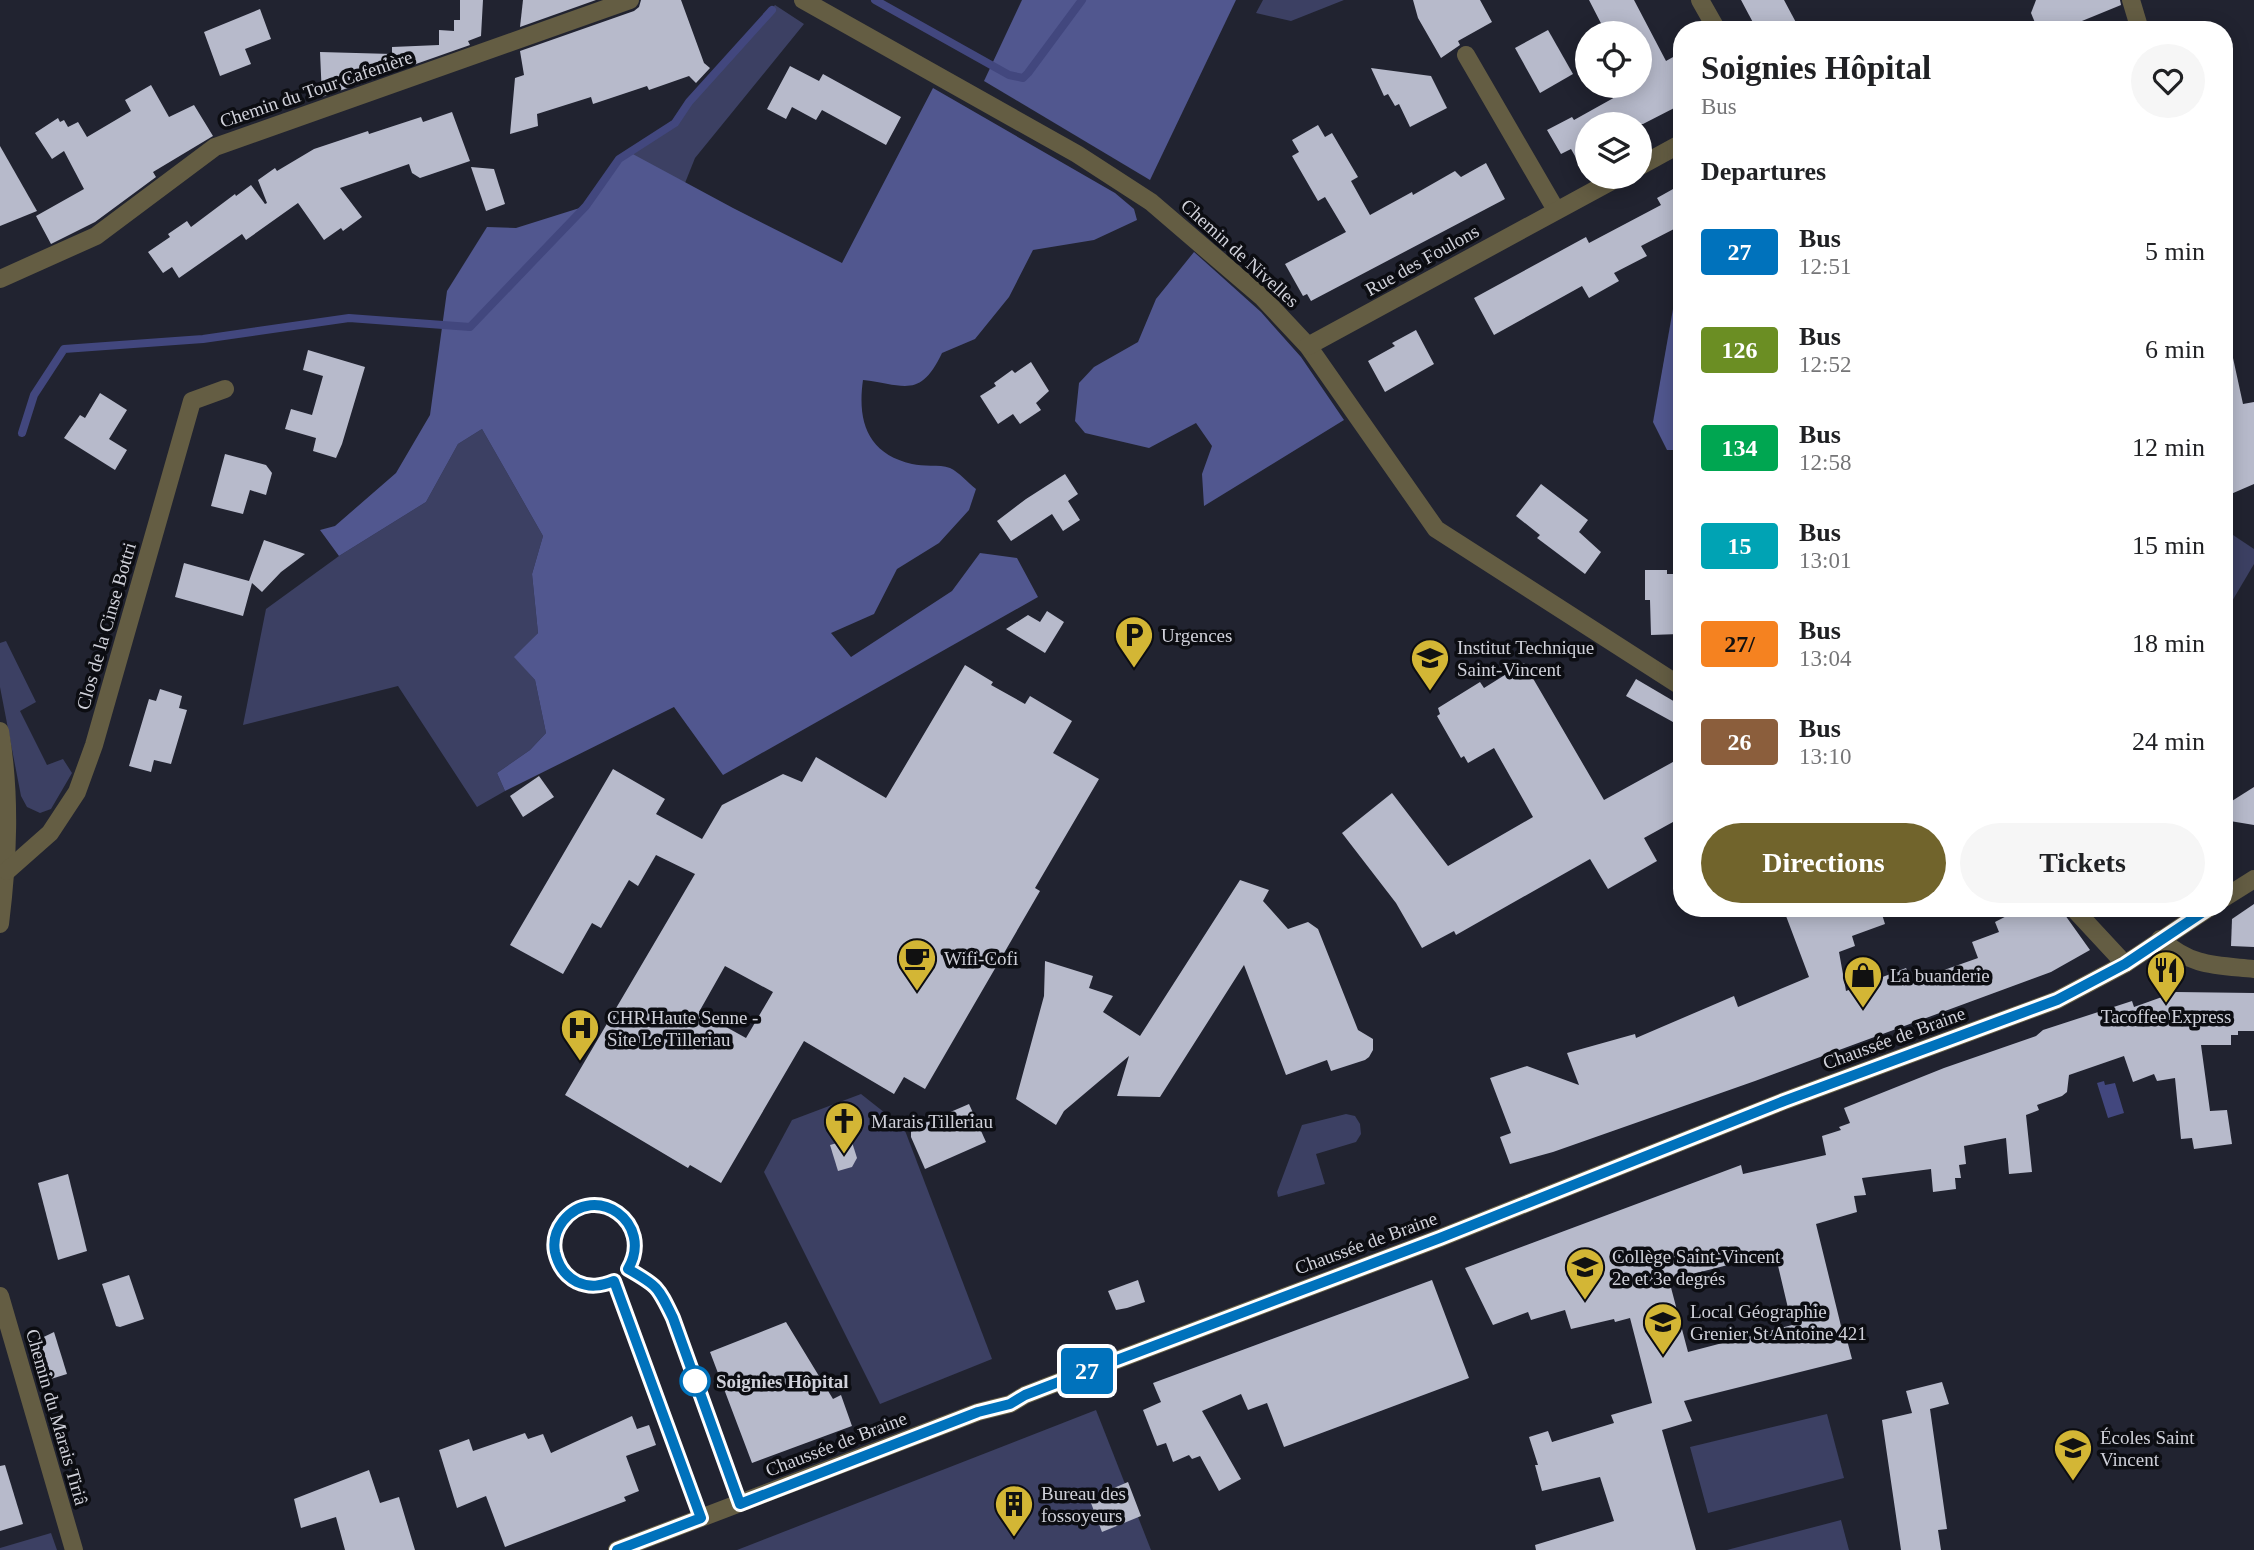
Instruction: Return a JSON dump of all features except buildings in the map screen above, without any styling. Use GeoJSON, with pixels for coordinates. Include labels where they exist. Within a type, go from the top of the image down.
{"type":"FeatureCollection","features":[{"type":"Feature","properties":{"kind":"street","name":"Chemin du Tour Cafenière"},"geometry":{"type":"LineString","coordinates":[[0,279],[96,236],[215,147],[630,0]]}},
{"type":"Feature","properties":{"kind":"street","name":"Chemin de Nivelles"},"geometry":{"type":"LineString","coordinates":[[803,0],[1077,154],[1151,202],[1263,298],[1308,346],[1436,529],[1673,681]]}},
{"type":"Feature","properties":{"kind":"street"},"geometry":{"type":"LineString","coordinates":[[1700,0],[1712,21]]}},
{"type":"Feature","properties":{"kind":"street"},"geometry":{"type":"LineString","coordinates":[[2131,0],[2137,21]]}},
{"type":"Feature","properties":{"kind":"street"},"geometry":{"type":"LineString","coordinates":[[1466,55],[1556,210]]}},
{"type":"Feature","properties":{"kind":"street"},"geometry":{"type":"LineString","coordinates":[[1652,159],[1673,148]]}},
{"type":"Feature","properties":{"kind":"street","name":"Rue des Foulons"},"geometry":{"type":"LineString","coordinates":[[1308,346],[1596,189]]}},
{"type":"Feature","properties":{"kind":"street","name":"Clos de la Cinse Bottri"},"geometry":{"type":"LineString","coordinates":[[7,871],[50,833],[77,792],[94,745],[192,401],[225,389]]}},
{"type":"Feature","properties":{"kind":"street"},"geometry":{"type":"LineString","coordinates":[[0,731],[9,823],[7,871],[0,924]]}},
{"type":"Feature","properties":{"kind":"street"},"geometry":{"type":"LineString","coordinates":[[2233,892],[2254,879]]}},
{"type":"Feature","properties":{"kind":"street"},"geometry":{"type":"LineString","coordinates":[[2081,917],[2125,964]]}},
{"type":"Feature","properties":{"kind":"street","name":"Chaussée de Braine"},"geometry":{"type":"LineString","coordinates":[[617,1550],[978,1412],[1010,1404],[1025,1395],[1440,1238],[1784,1101],[2057,1000],[2125,964],[2195,917]]}},
{"type":"Feature","properties":{"kind":"street"},"geometry":{"type":"LineString","coordinates":[[2161,939],[2173,950],[2203,964],[2254,969]]}},
{"type":"Feature","properties":{"kind":"street","name":"Chemin du Marais Tiriâ"},"geometry":{"type":"LineString","coordinates":[[0,1296],[74,1550]]}},
{"type":"Feature","properties":{"kind":"shaded area"},"geometry":{"type":"Polygon","coordinates":[[[1022,0],[1236,0],[1150,180],[984,81],[1022,0]]]}},
{"type":"Feature","properties":{"kind":"shaded area"},"geometry":{"type":"Polygon","coordinates":[[[1263,0],[1344,0],[1291,21],[1256,13],[1263,0]]]}},
{"type":"Feature","properties":{"kind":"shaded area"},"geometry":{"type":"Polygon","coordinates":[[[775,5],[804,24],[695,158],[685,183],[633,156],[629,152],[675,123],[689,102],[775,5]]]}},
{"type":"Feature","properties":{"kind":"shaded area"},"geometry":{"type":"Polygon","coordinates":[[[933,88],[1115,193],[1134,209],[1137,220],[1094,240],[1033,250],[1009,297],[975,339],[942,353],[934,368],[918,383],[901,386],[863,380],[864,422],[869,434],[885,453],[916,465],[950,468],[976,489],[969,510],[939,543],[897,569],[874,614],[831,633],[851,657],[952,591],[980,553],[1017,558],[1038,597],[723,775],[674,707],[505,791],[497,773],[530,750],[546,733],[535,680],[514,657],[538,633],[532,574],[543,536],[482,429],[458,444],[426,502],[339,556],[320,530],[335,526],[396,473],[430,415],[447,291],[487,227],[516,228],[586,206],[616,163],[629,152],[842,263],[933,88]]]}},
{"type":"Feature","properties":{"kind":"shaded area"},"geometry":{"type":"Polygon","coordinates":[[[1194,252],[1261,312],[1301,357],[1344,420],[1204,506],[1202,474],[1212,446],[1196,423],[1149,448],[1085,433],[1075,421],[1079,383],[1094,367],[1138,342],[1156,299],[1194,252]]]}},
{"type":"Feature","properties":{"kind":"shaded area"},"geometry":{"type":"Polygon","coordinates":[[[1673,309],[1673,450],[1667,450],[1653,422],[1673,309]]]}},
{"type":"Feature","properties":{"kind":"shaded area"},"geometry":{"type":"Polygon","coordinates":[[[482,429],[543,536],[532,574],[538,633],[515,657],[535,680],[546,733],[530,750],[497,773],[505,791],[477,807],[398,686],[243,725],[266,609],[339,556],[426,502],[458,444],[482,429]]]}},
{"type":"Feature","properties":{"kind":"shaded area"},"geometry":{"type":"Polygon","coordinates":[[[2233,535],[2254,549],[2254,564],[2233,600],[2233,535]]]}},
{"type":"Feature","properties":{"kind":"shaded area"},"geometry":{"type":"Polygon","coordinates":[[[6,641],[36,702],[20,711],[47,765],[63,759],[72,773],[51,809],[40,813],[27,807],[21,796],[0,687],[0,643],[6,641]]]}},
{"type":"Feature","properties":{"kind":"shaded area"},"geometry":{"type":"Polygon","coordinates":[[[2104,1081],[2105,1085],[2115,1083],[2124,1113],[2108,1118],[2097,1083],[2104,1081]]]}},
{"type":"Feature","properties":{"kind":"shaded area"},"geometry":{"type":"Polygon","coordinates":[[[861,1094],[904,1128],[992,1359],[880,1404],[764,1172],[792,1120],[861,1094]]]}},
{"type":"Feature","properties":{"kind":"shaded area"},"geometry":{"type":"Polygon","coordinates":[[[1346,1114],[1355,1116],[1360,1124],[1361,1134],[1356,1142],[1316,1154],[1325,1184],[1278,1197],[1277,1192],[1302,1125],[1346,1114]]]}},
{"type":"Feature","properties":{"kind":"shaded area"},"geometry":{"type":"Polygon","coordinates":[[[1096,1410],[1151,1550],[737,1550],[1096,1410]]]}},
{"type":"Feature","properties":{"kind":"shaded area"},"geometry":{"type":"Polygon","coordinates":[[[1827,1414],[1844,1478],[1708,1513],[1690,1447],[1827,1414]]]}},
{"type":"Feature","properties":{"kind":"shaded area"},"geometry":{"type":"Polygon","coordinates":[[[1841,1520],[1849,1550],[1727,1550],[1841,1520]]]}},
{"type":"Feature","properties":{"kind":"shaded area"},"geometry":{"type":"Polygon","coordinates":[[[51,1533],[57,1550],[0,1550],[0,1548],[51,1533]]]}},
{"type":"Feature","properties":{"kind":"waterway"},"geometry":{"type":"LineString","coordinates":[[875,0],[1009,75],[1023,78],[1082,0]]}},
{"type":"Feature","properties":{"kind":"waterway"},"geometry":{"type":"LineString","coordinates":[[22,433],[34,395],[64,349],[203,339],[349,318],[470,327],[586,206],[619,159],[675,123],[689,102],[772,10]]}},
{"type":"Feature","properties":{"kind":"bus line","name":"27"},"geometry":{"type":"LineString","coordinates":[[617,1550],[701,1518],[614,1281],[604,1285],[584,1285],[573,1280],[557,1261],[555,1236],[568,1215],[578,1209],[590,1205],[615,1210],[625,1218],[632,1229],[635,1253],[628,1269],[653,1283],[660,1291],[673,1318],[740,1504],[978,1412],[1010,1404],[1025,1395],[1440,1238],[1784,1101],[2057,1000],[2125,964],[2195,917]]}},
{"type":"Feature","properties":{"kind":"place","name":"Urgences"},"geometry":{"type":"Point","coordinates":[1134,669]}},
{"type":"Feature","properties":{"kind":"place","name":"Institut Technique Saint-Vincent"},"geometry":{"type":"Point","coordinates":[1430,692]}},
{"type":"Feature","properties":{"kind":"place","name":"Wifi-Cofi"},"geometry":{"type":"Point","coordinates":[917,992]}},
{"type":"Feature","properties":{"kind":"place","name":"Tacoffee Express"},"geometry":{"type":"Point","coordinates":[2166,1004]}},
{"type":"Feature","properties":{"kind":"place","name":"La buanderie"},"geometry":{"type":"Point","coordinates":[1863,1009]}},
{"type":"Feature","properties":{"kind":"place","name":"CHR Haute Senne - Site Le Tilleriau"},"geometry":{"type":"Point","coordinates":[580,1062]}},
{"type":"Feature","properties":{"kind":"place","name":"Marais Tilleriau"},"geometry":{"type":"Point","coordinates":[844,1155]}},
{"type":"Feature","properties":{"kind":"place","name":"Collège Saint-Vincent 2e et 3e degrés"},"geometry":{"type":"Point","coordinates":[1585,1301]}},
{"type":"Feature","properties":{"kind":"place","name":"Local Géographie Grenier St Antoine 421"},"geometry":{"type":"Point","coordinates":[1663,1356]}},
{"type":"Feature","properties":{"kind":"place","name":"Soignies Hôpital"},"geometry":{"type":"Point","coordinates":[695,1381]}},
{"type":"Feature","properties":{"kind":"place","name":"Écoles Saint Vincent"},"geometry":{"type":"Point","coordinates":[2073,1482]}},
{"type":"Feature","properties":{"kind":"place","name":"Bureau des fossoyeurs"},"geometry":{"type":"Point","coordinates":[1014,1538]}}]}
